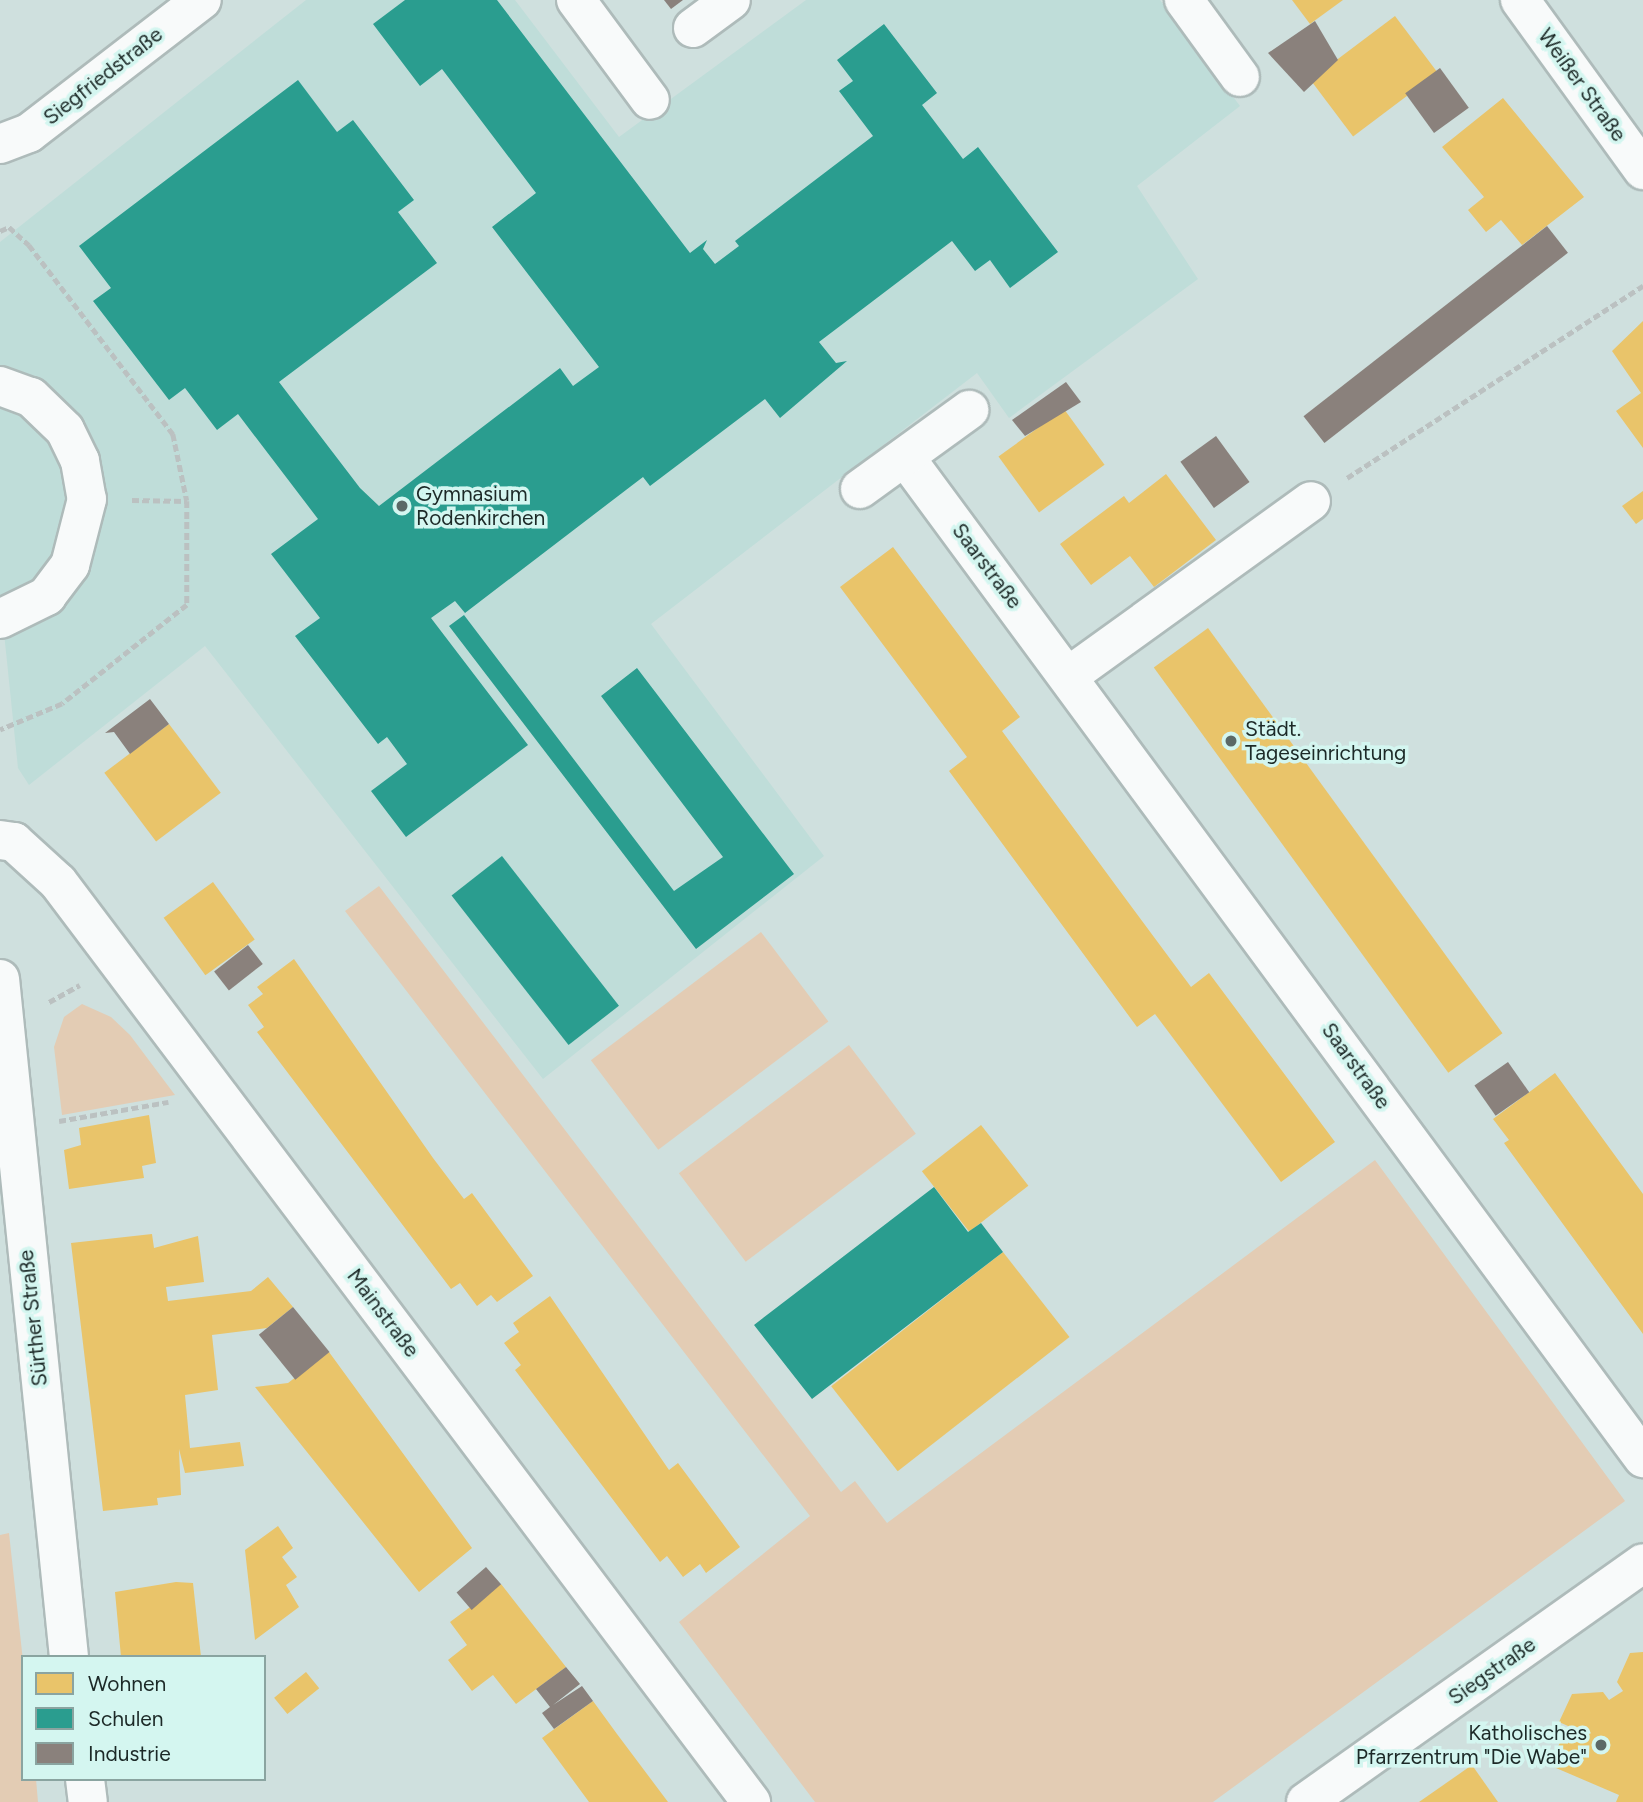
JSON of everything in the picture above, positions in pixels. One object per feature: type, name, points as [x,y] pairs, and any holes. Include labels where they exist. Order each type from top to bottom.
[{"type":"street","name":"Siegfriedstraße","points":[[0,144],[29,133],[202,0]]},
{"type":"street","points":[[576,0],[650,100]]},
{"type":"street","points":[[693,28],[731,0]]},
{"type":"street","points":[[1184,0],[1240,77]]},
{"type":"street","name":"Weißer Straße","points":[[1520,0],[1643,170]]},
{"type":"street","points":[[0,386],[31,397],[65,430],[80,461],[87,499],[70,565],[47,596],[0,619]]},
{"type":"street","points":[[860,489],[969,410]]},
{"type":"street","name":"Saarstraße","points":[[905,457],[1070,675],[1643,1458]]},
{"type":"street","points":[[1070,675],[1311,501]]},
{"type":"street","name":"Mainstraße","points":[[0,840],[14,842],[58,882],[751,1802]]},
{"type":"street","name":"Sürther Straße","points":[[0,979],[69,1655]]},
{"type":"street","name":"Siegstraße","points":[[1306,1802],[1643,1563]]},
{"type":"street","points":[[85,1781],[88,1802]]},
{"type":"path","points":[[1311,501],[1643,286]]},
{"type":"path","points":[[87,499],[187,501]]},
{"type":"path","points":[[7,1051],[62,990],[88,985],[145,998]]},
{"type":"path","points":[[15,1129],[217,1093]]},
{"type":"shaded area","name":"Gymnasium Rodenkirchen","points":[[306,0],[515,0],[619,137],[806,0],[1160,0],[1240,106],[1137,186],[1198,279],[1009,418],[977,373],[651,624],[824,856],[543,1079],[205,646],[29,785],[18,768],[0,594],[0,242]]},
{"type":"shaded area","points":[[379,886],[841,1492],[855,1481],[887,1523],[1375,1160],[1625,1501],[1213,1802],[815,1802],[679,1622],[810,1516],[345,911]]},
{"type":"shaded area","points":[[761,932],[828,1021],[658,1150],[591,1060]]},
{"type":"shaded area","points":[[82,1004],[111,1017],[130,1035],[175,1095],[62,1115],[54,1047],[64,1017]]},
{"type":"shaded area","points":[[849,1045],[916,1134],[746,1262],[679,1173]]},
{"type":"shaded area","points":[[9,1533],[22,1655],[21,1781],[36,1781],[38,1802],[0,1802],[0,1535]]},
{"type":"building: Wohnen","points":[[1292,0],[1343,0],[1310,24]]},
{"type":"building: Wohnen","points":[[1395,16],[1438,73],[1353,136],[1310,80]]},
{"type":"building: Wohnen","points":[[1503,98],[1584,197],[1522,245],[1501,220],[1486,232],[1468,210],[1484,197],[1442,147]]},
{"type":"building: Wohnen","points":[[1643,321],[1643,448],[1616,411],[1641,393],[1612,351]]},
{"type":"building: Wohnen","points":[[1064,409],[1105,465],[1039,512],[998,457]]},
{"type":"building: Wohnen","points":[[1166,474],[1216,540],[1154,587],[1130,556],[1091,585],[1060,544],[1124,496],[1129,503]]},
{"type":"building: Wohnen","points":[[1643,491],[1643,519],[1636,524],[1622,506]]},
{"type":"building: Wohnen","points":[[893,547],[1020,717],[1002,731],[1191,987],[1209,973],[1335,1142],[1281,1182],[1155,1014],[1137,1027],[949,771],[967,757],[840,587]]},
{"type":"building: Wohnen","points":[[1208,628],[1502,1033],[1448,1073],[1154,667]]},
{"type":"building: Wohnen","points":[[169,724],[221,793],[156,841],[104,773]]},
{"type":"building: Wohnen","points":[[213,882],[255,939],[205,975],[164,918]]},
{"type":"building: Wohnen","points":[[294,959],[433,1158],[464,1199],[472,1193],[533,1276],[497,1302],[491,1295],[477,1306],[460,1283],[451,1289],[257,1032],[264,1027],[248,1005],[263,994],[257,987]]},
{"type":"building: Wohnen","points":[[1555,1073],[1643,1194],[1643,1334],[1504,1143],[1509,1140],[1493,1119]]},
{"type":"building: Wohnen","points":[[149,1115],[156,1163],[142,1166],[144,1178],[69,1189],[64,1150],[81,1145],[79,1128]]},
{"type":"building: Wohnen","points":[[981,1125],[1028,1186],[969,1232],[922,1171]]},
{"type":"building: Wohnen","points":[[152,1234],[154,1248],[198,1236],[204,1282],[166,1287],[168,1301],[251,1291],[268,1277],[293,1307],[267,1328],[212,1335],[218,1390],[185,1395],[190,1448],[240,1442],[244,1466],[185,1473],[179,1449],[181,1495],[157,1498],[158,1505],[103,1511],[71,1243]]},
{"type":"building: Wohnen","points":[[1003,1252],[1069,1337],[898,1471],[831,1386]]},
{"type":"building: Wohnen","points":[[550,1296],[669,1470],[678,1463],[740,1547],[706,1573],[700,1564],[683,1577],[667,1556],[660,1562],[515,1370],[521,1365],[504,1343],[519,1332],[513,1323]]},
{"type":"building: Wohnen","points":[[329,1352],[472,1548],[419,1592],[255,1387],[288,1383]]},
{"type":"building: Wohnen","points":[[278,1526],[293,1548],[282,1557],[297,1577],[286,1585],[299,1607],[255,1640],[245,1550]]},
{"type":"building: Wohnen","points":[[176,1582],[193,1583],[201,1655],[121,1655],[115,1592]]},
{"type":"building: Wohnen","points":[[501,1584],[566,1667],[516,1704],[493,1675],[472,1691],[448,1660],[467,1645],[450,1622]]},
{"type":"building: Wohnen","name":"Katholisches Pfarrzentrum \"Die Wabe\"","points":[[1643,1652],[1643,1802],[1616,1802],[1619,1795],[1549,1765],[1568,1726],[1559,1722],[1572,1694],[1603,1692],[1609,1700],[1623,1691],[1617,1682],[1630,1653]]},
{"type":"building: Wohnen","points":[[306,1672],[319,1688],[287,1714],[274,1698]]},
{"type":"building: Wohnen","points":[[593,1701],[668,1802],[589,1802],[542,1738]]},
{"type":"building: Wohnen","points":[[1472,1765],[1498,1802],[1419,1802]]},
{"type":"building: Schulen","points":[[405,0],[497,0],[690,253],[707,240],[703,249],[715,264],[739,246],[735,241],[873,136],[839,91],[853,81],[837,60],[884,24],[937,93],[922,105],[963,159],[978,147],[1058,252],[1010,288],[990,260],[975,271],[952,241],[819,342],[836,363],[847,361],[780,418],[765,399],[650,486],[643,477],[465,613],[455,601],[431,618],[528,745],[406,837],[371,791],[407,764],[387,737],[378,744],[295,636],[320,618],[271,554],[318,519],[238,414],[217,430],[185,388],[169,400],[93,301],[111,288],[79,246],[298,80],[337,132],[353,120],[414,200],[398,212],[437,263],[279,382],[360,488],[379,506],[560,368],[573,386],[599,367],[492,227],[536,193],[442,69],[420,86],[373,24]]},
{"type":"building: Schulen","points":[[464,615],[674,891],[723,857],[601,696],[637,668],[794,874],[696,949],[449,626]]},
{"type":"building: Schulen","points":[[502,856],[619,1006],[569,1045],[452,895]]},
{"type":"building: Schulen","points":[[934,1187],[968,1232],[981,1223],[1003,1252],[812,1399],[754,1325]]},
{"type":"building: Industrie","points":[[664,0],[683,0],[671,9]]},
{"type":"building: Industrie","points":[[1315,21],[1338,60],[1304,92],[1268,53]]},
{"type":"building: Industrie","points":[[1440,68],[1469,108],[1434,133],[1405,93]]},
{"type":"building: Industrie","points":[[1547,226],[1568,253],[1324,443],[1304,416]]},
{"type":"building: Industrie","points":[[1066,382],[1081,402],[1025,436],[1012,420]]},
{"type":"building: Industrie","points":[[1216,436],[1250,482],[1214,508],[1180,462]]},
{"type":"building: Industrie","points":[[150,699],[169,724],[130,754],[114,732],[105,733]]},
{"type":"building: Industrie","points":[[248,945],[263,964],[229,990],[214,971]]},
{"type":"building: Industrie","points":[[1508,1062],[1529,1092],[1496,1116],[1474,1086]]},
{"type":"building: Industrie","points":[[293,1307],[330,1352],[295,1380],[259,1335]]},
{"type":"building: Industrie","points":[[486,1567],[501,1584],[472,1610],[457,1593]]},
{"type":"building: Industrie","points":[[566,1667],[580,1684],[553,1705],[582,1686],[593,1701],[554,1729],[542,1713],[550,1707],[536,1689]]},
{"type":"place","name":"Gymnasium Rodenkirchen","points":[[402,506]]},
{"type":"place","name":"Städt. Tageseinrichtung","points":[[1231,741]]},
{"type":"place","name":"Katholisches Pfarrzentrum \"Die Wabe\"","points":[[1601,1745]]}]
